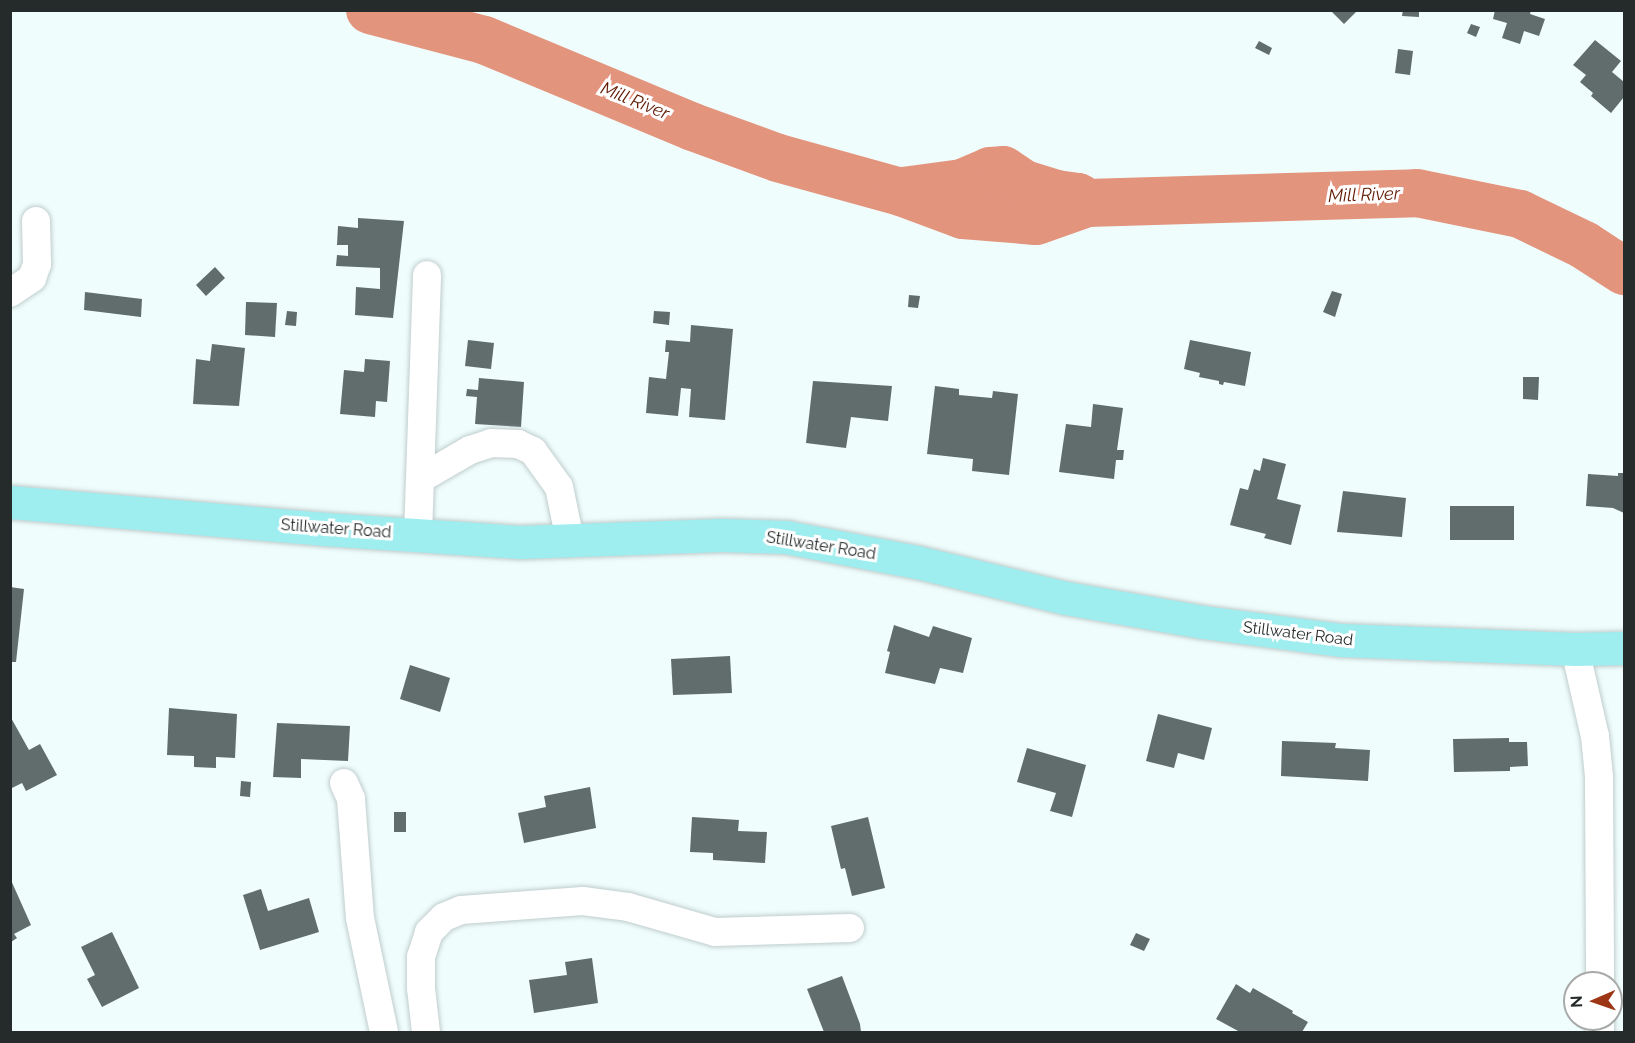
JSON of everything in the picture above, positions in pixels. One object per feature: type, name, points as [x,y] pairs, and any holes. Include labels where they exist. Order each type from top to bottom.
[{"type":"main road","name":"Stillwater Road","points":[[10,502],[520,542],[722,535],[786,537],[917,562],[1066,598],[1203,622],[1342,640],[1575,649],[1624,648]]},
{"type":"lane","points":[[10,293],[32,278],[36,264],[36,221]]},
{"type":"lane","points":[[418,535],[427,275]]},
{"type":"lane","points":[[420,479],[470,450],[491,443],[518,444],[533,451],[559,487],[570,540]]},
{"type":"lane","points":[[1575,649],[1595,736],[1599,777],[1600,971]]},
{"type":"lane","points":[[344,783],[351,799],[360,918],[384,1032]]},
{"type":"lane","points":[[426,1032],[421,987],[421,957],[429,932],[444,918],[462,910],[583,901],[628,907],[715,932],[850,928]]},
{"type":"building","points":[[1330,10],[1358,10],[1344,24]]},
{"type":"building","points":[[1403,10],[1419,10],[1419,17],[1402,16]]},
{"type":"building","points":[[1495,10],[1531,10],[1530,14],[1545,19],[1539,36],[1524,31],[1520,44],[1502,38],[1507,23],[1493,19]]},
{"type":"building","points":[[1471,24],[1480,27],[1476,37],[1467,33]]},
{"type":"building","points":[[1595,40],[1621,61],[1612,72],[1624,82],[1624,97],[1611,113],[1591,96],[1593,93],[1580,82],[1586,75],[1573,65]]},
{"type":"building","points":[[1259,41],[1272,48],[1269,55],[1255,48]]},
{"type":"building","points":[[1398,49],[1413,51],[1410,75],[1395,73]]},
{"type":"building","points":[[358,218],[404,221],[393,318],[355,315],[356,287],[380,289],[380,268],[336,266],[337,255],[348,256],[348,245],[337,245],[338,226],[358,228]]},
{"type":"building","points":[[215,267],[225,278],[206,296],[196,285]]},
{"type":"building","points":[[1332,291],[1342,294],[1335,317],[1323,312]]},
{"type":"building","points":[[85,292],[142,299],[141,317],[84,310]]},
{"type":"building","points":[[909,295],[920,296],[918,308],[908,307]]},
{"type":"building","points":[[246,302],[277,303],[275,337],[245,335]]},
{"type":"building","points":[[287,311],[297,312],[296,326],[285,325]]},
{"type":"building","points":[[654,311],[670,312],[669,325],[653,323]]},
{"type":"building","points":[[691,325],[733,329],[725,420],[689,417],[691,389],[681,388],[678,416],[646,413],[649,377],[666,379],[669,352],[665,352],[666,340],[690,342]]},
{"type":"building","points":[[468,340],[494,343],[491,369],[465,366]]},
{"type":"building","points":[[1190,340],[1251,352],[1245,386],[1224,382],[1223,385],[1219,384],[1219,381],[1199,377],[1200,373],[1184,369]]},
{"type":"building","points":[[212,344],[245,348],[239,406],[193,404],[196,359],[210,361]]},
{"type":"building","points":[[365,359],[390,361],[387,402],[376,401],[375,417],[340,414],[344,370],[364,372]]},
{"type":"building","points":[[1523,377],[1539,377],[1538,400],[1523,399]]},
{"type":"building","points":[[479,378],[524,382],[521,427],[475,424],[477,397],[466,396],[467,389],[478,390]]},
{"type":"building","points":[[813,381],[892,386],[888,421],[851,417],[846,448],[806,443]]},
{"type":"building","points":[[935,386],[959,389],[959,395],[992,398],[993,391],[1018,394],[1009,475],[972,471],[973,459],[927,454]]},
{"type":"building","points":[[1093,404],[1123,408],[1117,450],[1124,450],[1123,460],[1116,460],[1114,479],[1059,472],[1066,424],[1091,427]]},
{"type":"building","points":[[1263,458],[1286,464],[1277,499],[1301,505],[1291,545],[1264,538],[1266,534],[1230,525],[1240,488],[1248,490],[1254,469],[1260,471]]},
{"type":"building","points":[[1618,473],[1624,473],[1624,513],[1613,508],[1586,506],[1588,474],[1618,476]]},
{"type":"building","points":[[1343,491],[1406,498],[1402,537],[1337,532]]},
{"type":"building","points":[[1450,506],[1514,506],[1514,540],[1450,540]]},
{"type":"building","points":[[10,587],[24,589],[16,662],[10,662]]},
{"type":"building","points":[[894,625],[929,637],[933,626],[972,638],[963,673],[940,668],[935,684],[885,673],[890,652],[887,651]]},
{"type":"building","points":[[730,656],[732,693],[673,695],[671,659]]},
{"type":"building","points":[[410,665],[450,678],[440,712],[400,699]]},
{"type":"building","points":[[169,708],[237,714],[235,758],[216,757],[216,768],[194,767],[194,756],[167,755]]},
{"type":"building","points":[[1158,714],[1212,728],[1204,760],[1178,753],[1174,768],[1146,761]]},
{"type":"building","points":[[10,716],[29,750],[40,744],[57,775],[26,791],[22,783],[10,789]]},
{"type":"building","points":[[277,723],[350,726],[348,761],[301,759],[301,778],[273,777]]},
{"type":"building","points":[[1509,738],[1509,742],[1527,742],[1528,766],[1510,767],[1510,771],[1454,772],[1453,739]]},
{"type":"building","points":[[1282,741],[1336,743],[1335,748],[1370,750],[1368,781],[1281,776]]},
{"type":"building","points":[[1027,748],[1086,765],[1072,817],[1050,811],[1056,793],[1017,782]]},
{"type":"building","points":[[241,781],[251,782],[250,797],[240,796]]},
{"type":"building","points":[[590,787],[596,828],[524,843],[518,813],[546,807],[544,796]]},
{"type":"building","points":[[394,812],[406,812],[406,832],[394,832]]},
{"type":"building","points":[[692,817],[739,820],[738,831],[767,832],[765,863],[713,860],[713,853],[690,852]]},
{"type":"building","points":[[868,817],[885,888],[852,896],[845,868],[841,869],[831,826]]},
{"type":"building","points":[[10,878],[31,925],[14,934],[17,938],[11,942]]},
{"type":"building","points":[[261,889],[268,911],[309,898],[319,932],[260,950],[243,895]]},
{"type":"building","points":[[112,932],[139,988],[102,1007],[87,979],[95,975],[81,947]]},
{"type":"building","points":[[1136,933],[1150,939],[1144,951],[1130,945]]},
{"type":"building","points":[[592,958],[598,1003],[534,1013],[529,980],[567,975],[565,962]]},
{"type":"building","points":[[842,976],[861,1032],[824,1032],[807,989]]},
{"type":"building","points":[[1236,984],[1250,993],[1253,988],[1293,1011],[1292,1013],[1308,1022],[1302,1032],[1240,1032],[1216,1019]]},
{"type":"waterway","name":"Mill River","points":[[370,10],[484,40],[693,127],[778,158],[901,192],[963,215],[1036,221],[1087,203],[1417,193],[1520,214],[1584,245],[1624,271]]},
{"type":"waterway","name":"Mill River","points":[[903,191],[962,183],[990,171],[1003,170],[1024,184],[1056,194],[1078,197],[1087,203]]}]
